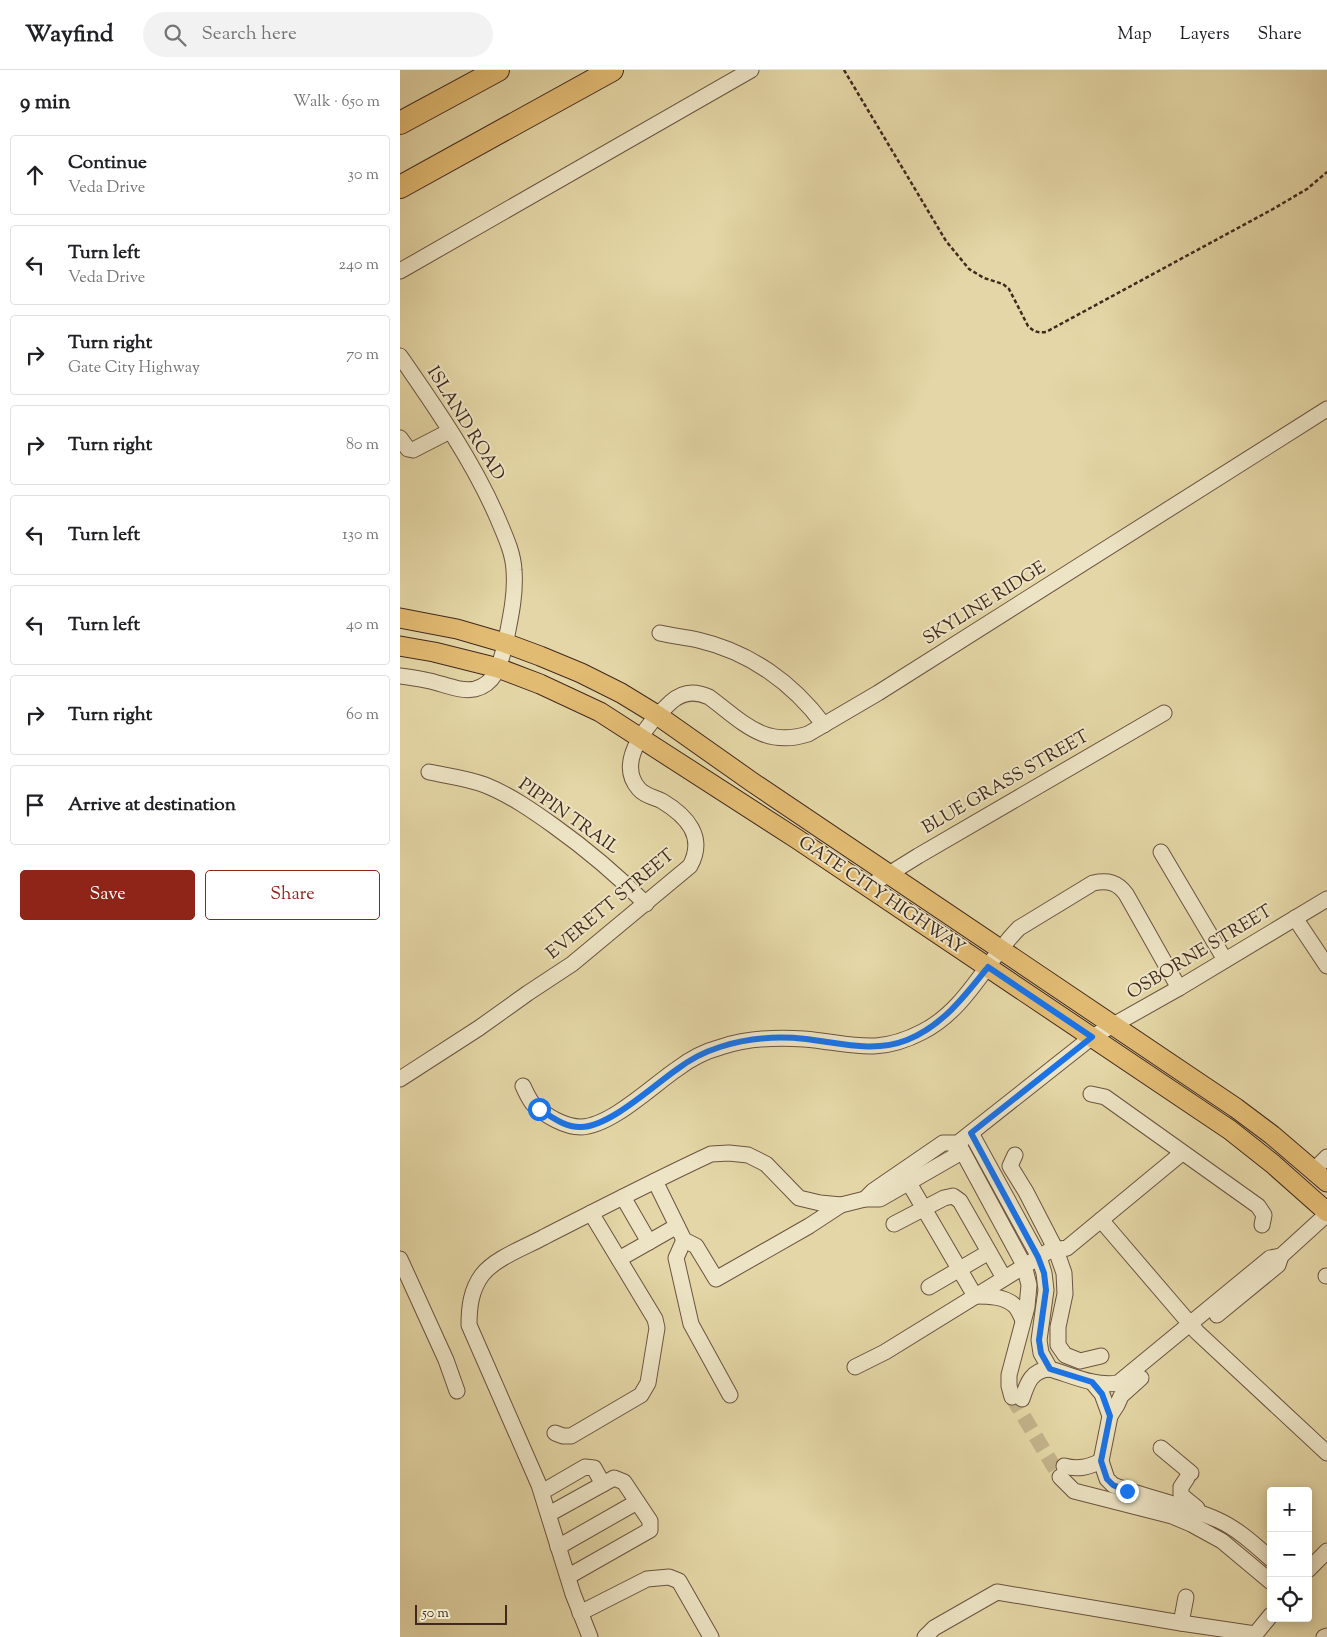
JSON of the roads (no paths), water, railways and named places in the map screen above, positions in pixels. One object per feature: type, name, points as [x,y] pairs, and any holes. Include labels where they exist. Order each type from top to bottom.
[{"type":"highway","points":[[400,123],[498,70]]},
{"type":"highway","points":[[400,187],[612,70]]},
{"type":"main road","name":"GATE CITY HIGHWAY","points":[[400,618],[457,629],[505,643],[540,656],[581,673],[657,715],[752,782],[1236,1108],[1323,1170]]},
{"type":"main road","name":"GATE CITY HIGHWAY","points":[[400,646],[434,652],[498,668],[578,700],[600,712],[868,887],[1230,1130],[1273,1164],[1327,1213]]},
{"type":"street","points":[[400,271],[751,70]]},
{"type":"street","name":"ISLAND ROAD","points":[[400,676],[430,681],[463,690],[475,689],[487,684],[492,680],[498,668],[515,591],[514,568],[510,550],[492,506],[470,463],[401,358]]},
{"type":"street","name":"SKYLINE RIDGE","points":[[657,715],[676,697],[684,693],[694,692],[709,697],[760,734],[782,739],[808,734],[903,677],[1327,409]]},
{"type":"street","points":[[400,438],[408,449],[413,450],[450,431]]},
{"type":"street","points":[[660,634],[712,644],[732,651],[756,663],[795,690],[811,706],[824,725]]},
{"type":"street","name":"BLUE GRASS STREET","points":[[868,887],[1164,713]]},
{"type":"street","name":"EVERETT STREET","points":[[400,1079],[479,1028],[572,964],[687,870],[694,859],[696,850],[693,830],[672,808],[640,790],[630,773],[632,754],[657,715]]},
{"type":"street","name":"PIPPIN TRAIL","points":[[429,772],[459,777],[484,785],[531,809],[592,854],[617,875],[646,904]]},
{"type":"street","points":[[1161,852],[1225,960]]},
{"type":"street","points":[[523,1086],[533,1104],[557,1121],[579,1127],[591,1126],[602,1122],[625,1108],[678,1068],[698,1056],[736,1042],[778,1038],[805,1039],[864,1046],[889,1045],[907,1040],[941,1020],[964,997],[1010,937],[1026,923],[1093,883],[1102,881],[1113,882],[1121,887],[1179,988]]},
{"type":"street","name":"OSBORNE STREET","points":[[958,1143],[1092,1037],[1179,988],[1327,899]]},
{"type":"street","points":[[1295,918],[1327,966]]},
{"type":"street","points":[[1091,1094],[1105,1097],[1258,1206],[1264,1215],[1262,1225]]},
{"type":"street","points":[[971,1133],[1038,1257],[1044,1273],[1046,1290],[1039,1340],[1041,1353],[1050,1369]]},
{"type":"street","points":[[864,1199],[944,1143],[958,1143]]},
{"type":"street","points":[[958,1143],[1024,1265],[1029,1285],[1027,1307],[1009,1375],[1009,1386],[1017,1398],[1029,1379],[1042,1369],[1050,1369],[1107,1385],[1118,1383],[1194,1328]]},
{"type":"street","points":[[655,1181],[684,1240],[696,1246],[716,1279],[810,1226],[841,1205],[864,1199],[880,1199],[909,1183],[955,1156],[958,1143]]},
{"type":"street","points":[[590,1637],[558,1547],[542,1492],[469,1325],[469,1307],[474,1290],[483,1274],[498,1261],[711,1154],[729,1153],[748,1156],[766,1164],[799,1198],[841,1205]]},
{"type":"street","points":[[855,1367],[892,1347],[1048,1251],[1067,1248],[1182,1153]]},
{"type":"street","points":[[1015,1155],[1010,1166],[1026,1192],[1056,1250],[1064,1273],[1065,1294],[1058,1327],[1058,1345],[1065,1356],[1080,1361],[1101,1356]]},
{"type":"street","points":[[909,1183],[975,1296]]},
{"type":"street","points":[[996,1213],[1010,1206],[1026,1192]]},
{"type":"street","points":[[894,1224],[944,1198],[953,1196],[960,1201],[1004,1278]]},
{"type":"street","points":[[623,1197],[649,1242]]},
{"type":"street","points":[[555,1433],[571,1436],[641,1395],[648,1383],[657,1328],[655,1319],[591,1213]]},
{"type":"street","points":[[1197,1517],[1113,1485],[1107,1479],[1101,1461],[1110,1416],[1127,1389],[1270,1258],[1281,1256],[1327,1213]]},
{"type":"street","points":[[1101,1220],[1194,1328],[1327,1453]]},
{"type":"street","points":[[619,1259],[677,1226]]},
{"type":"street","points":[[684,1240],[676,1258],[692,1324],[730,1395]]},
{"type":"street","points":[[929,1287],[989,1252]]},
{"type":"street","points":[[400,1259],[446,1360],[457,1391]]},
{"type":"street","points":[[975,1296],[991,1296],[1004,1300],[1015,1306],[1023,1320]]},
{"type":"street","points":[[1092,1382],[1102,1394],[1110,1416]]},
{"type":"street","points":[[1161,1448],[1189,1475],[1181,1487],[1181,1495],[1197,1517],[1267,1579]]},
{"type":"street","points":[[1101,1461],[1088,1468],[1072,1468],[1062,1471],[1074,1490],[1172,1516],[1197,1517],[1220,1521],[1240,1533],[1267,1556]]},
{"type":"street","points":[[542,1492],[585,1467],[594,1468],[603,1484]]},
{"type":"street","points":[[548,1514],[614,1478],[624,1482],[650,1521],[650,1530],[569,1576]]},
{"type":"street","points":[[558,1547],[638,1502]]},
{"type":"street","points":[[1222,1541],[1232,1528]]},
{"type":"street","points":[[1312,1566],[1327,1551]]},
{"type":"street","points":[[580,1613],[647,1579],[669,1577],[679,1581],[711,1637]]},
{"type":"street","points":[[925,1637],[934,1628],[997,1592],[1254,1636],[1267,1620]]},
{"type":"street","points":[[1181,1624],[1186,1597]]},
{"type":"tunnel","points":[[1012,1397],[1060,1477]]}]
